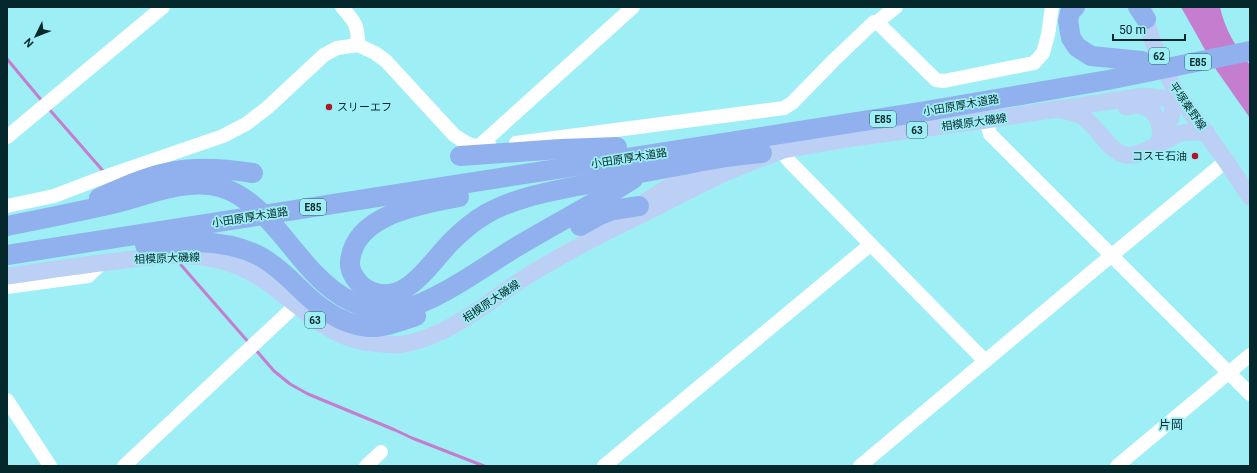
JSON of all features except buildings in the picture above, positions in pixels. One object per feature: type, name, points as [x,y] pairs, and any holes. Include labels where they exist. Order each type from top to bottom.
[{"type":"highway","points":[[1075,7],[1070,12],[1068,20],[1071,38],[1077,47],[1091,56],[1144,67]]},
{"type":"highway","name":"小田原厚木道路","points":[[1144,67],[1250,39]]},
{"type":"highway","name":"小田原厚木道路","points":[[7,241],[420,178],[914,114],[1144,67],[1250,51]]},
{"type":"highway","points":[[460,156],[561,148],[618,153]]},
{"type":"highway","points":[[618,153],[569,174],[453,198],[394,213],[374,223],[355,243],[351,252],[350,265],[354,277],[363,287],[374,293],[385,295],[398,292],[410,286],[419,278],[452,240],[470,224],[503,206],[524,198],[718,157],[771,152]]},
{"type":"highway","name":"小田原厚木道路","points":[[7,255],[618,153]]},
{"type":"highway","points":[[63,214],[134,182],[161,174],[192,169],[223,169],[253,173]]},
{"type":"highway","points":[[7,226],[117,203],[181,186],[204,185],[221,188],[236,194],[249,202],[262,214],[315,274],[338,294],[360,306],[381,310],[398,310],[436,296],[634,178],[656,169]]},
{"type":"highway","points":[[7,259],[177,242],[203,242],[226,245],[254,253],[266,260],[284,273],[309,298],[328,313],[348,322],[369,327],[387,325],[421,314],[600,215],[613,210],[638,206]]},
{"type":"main road","name":"平塚秦野線","points":[[1143,11],[1154,44],[1179,99],[1207,133],[1250,197]]},
{"type":"main road","name":"63","points":[[1144,96],[1158,88],[1166,72]]},
{"type":"main road","points":[[1144,96],[1179,99],[1171,118],[1157,142]]},
{"type":"main road","name":"相模原大磯線","points":[[608,231],[638,206],[670,186],[722,164],[771,152],[853,138],[1144,96]]},
{"type":"main road","points":[[1087,104],[1101,109],[1141,105],[1147,107],[1158,120],[1160,128],[1157,142]]},
{"type":"main road","name":"63","points":[[1054,109],[1074,113],[1085,119],[1110,147],[1126,155],[1140,154],[1157,142],[1183,133],[1207,133]]},
{"type":"main road","name":"相模原大磯線","points":[[7,276],[102,262],[160,256],[202,256],[241,266],[258,276],[296,304],[319,324],[336,334],[354,341],[372,344],[397,345],[435,335],[454,325],[532,273],[608,231],[771,152]]},
{"type":"main road","name":"63","points":[[638,206],[652,204],[699,181],[726,173]]},
{"type":"street","points":[[7,137],[163,7]]},
{"type":"street","points":[[342,7],[354,20],[358,32],[358,45]]},
{"type":"street","points":[[478,147],[633,7]]},
{"type":"street","points":[[7,206],[54,196],[101,178],[223,136],[246,124],[267,108],[324,55],[337,48],[358,45],[375,52],[386,60],[454,135],[467,144],[478,147],[575,136],[784,108],[792,103],[874,22],[877,22],[896,7]]},
{"type":"street","points":[[877,22],[936,80],[944,81],[1034,62],[1043,53],[1048,35],[1052,7]]},
{"type":"street","points":[[986,120],[990,134],[1250,394]]},
{"type":"street","points":[[771,152],[789,161],[985,361]]},
{"type":"street","points":[[860,466],[1226,161]]},
{"type":"street","points":[[7,216],[55,204],[101,178]]},
{"type":"street","points":[[604,466],[870,245]]},
{"type":"street","points":[[7,288],[88,276],[102,262]]},
{"type":"street","points":[[124,466],[296,304]]},
{"type":"street","points":[[1118,466],[1250,355]]},
{"type":"street","points":[[7,400],[50,466]]},
{"type":"street","points":[[366,466],[381,452]]},
{"type":"shaded area","points":[[1181,7],[1220,7],[1232,38],[1250,65],[1250,118],[1217,71]]},
{"type":"waterway","points":[[7,59],[42,101]]},
{"type":"waterway","points":[[49,109],[104,172]]},
{"type":"waterway","points":[[181,265],[250,344]]},
{"type":"waterway","points":[[255,349],[274,371],[290,384],[308,394],[412,438],[484,466]]},
{"type":"place","name":"スリーエフ","points":[[329,107]]},
{"type":"place","name":"コスモ石油","points":[[1195,156]]},
{"type":"district","name":"片岡","points":[[1171,425]]}]
